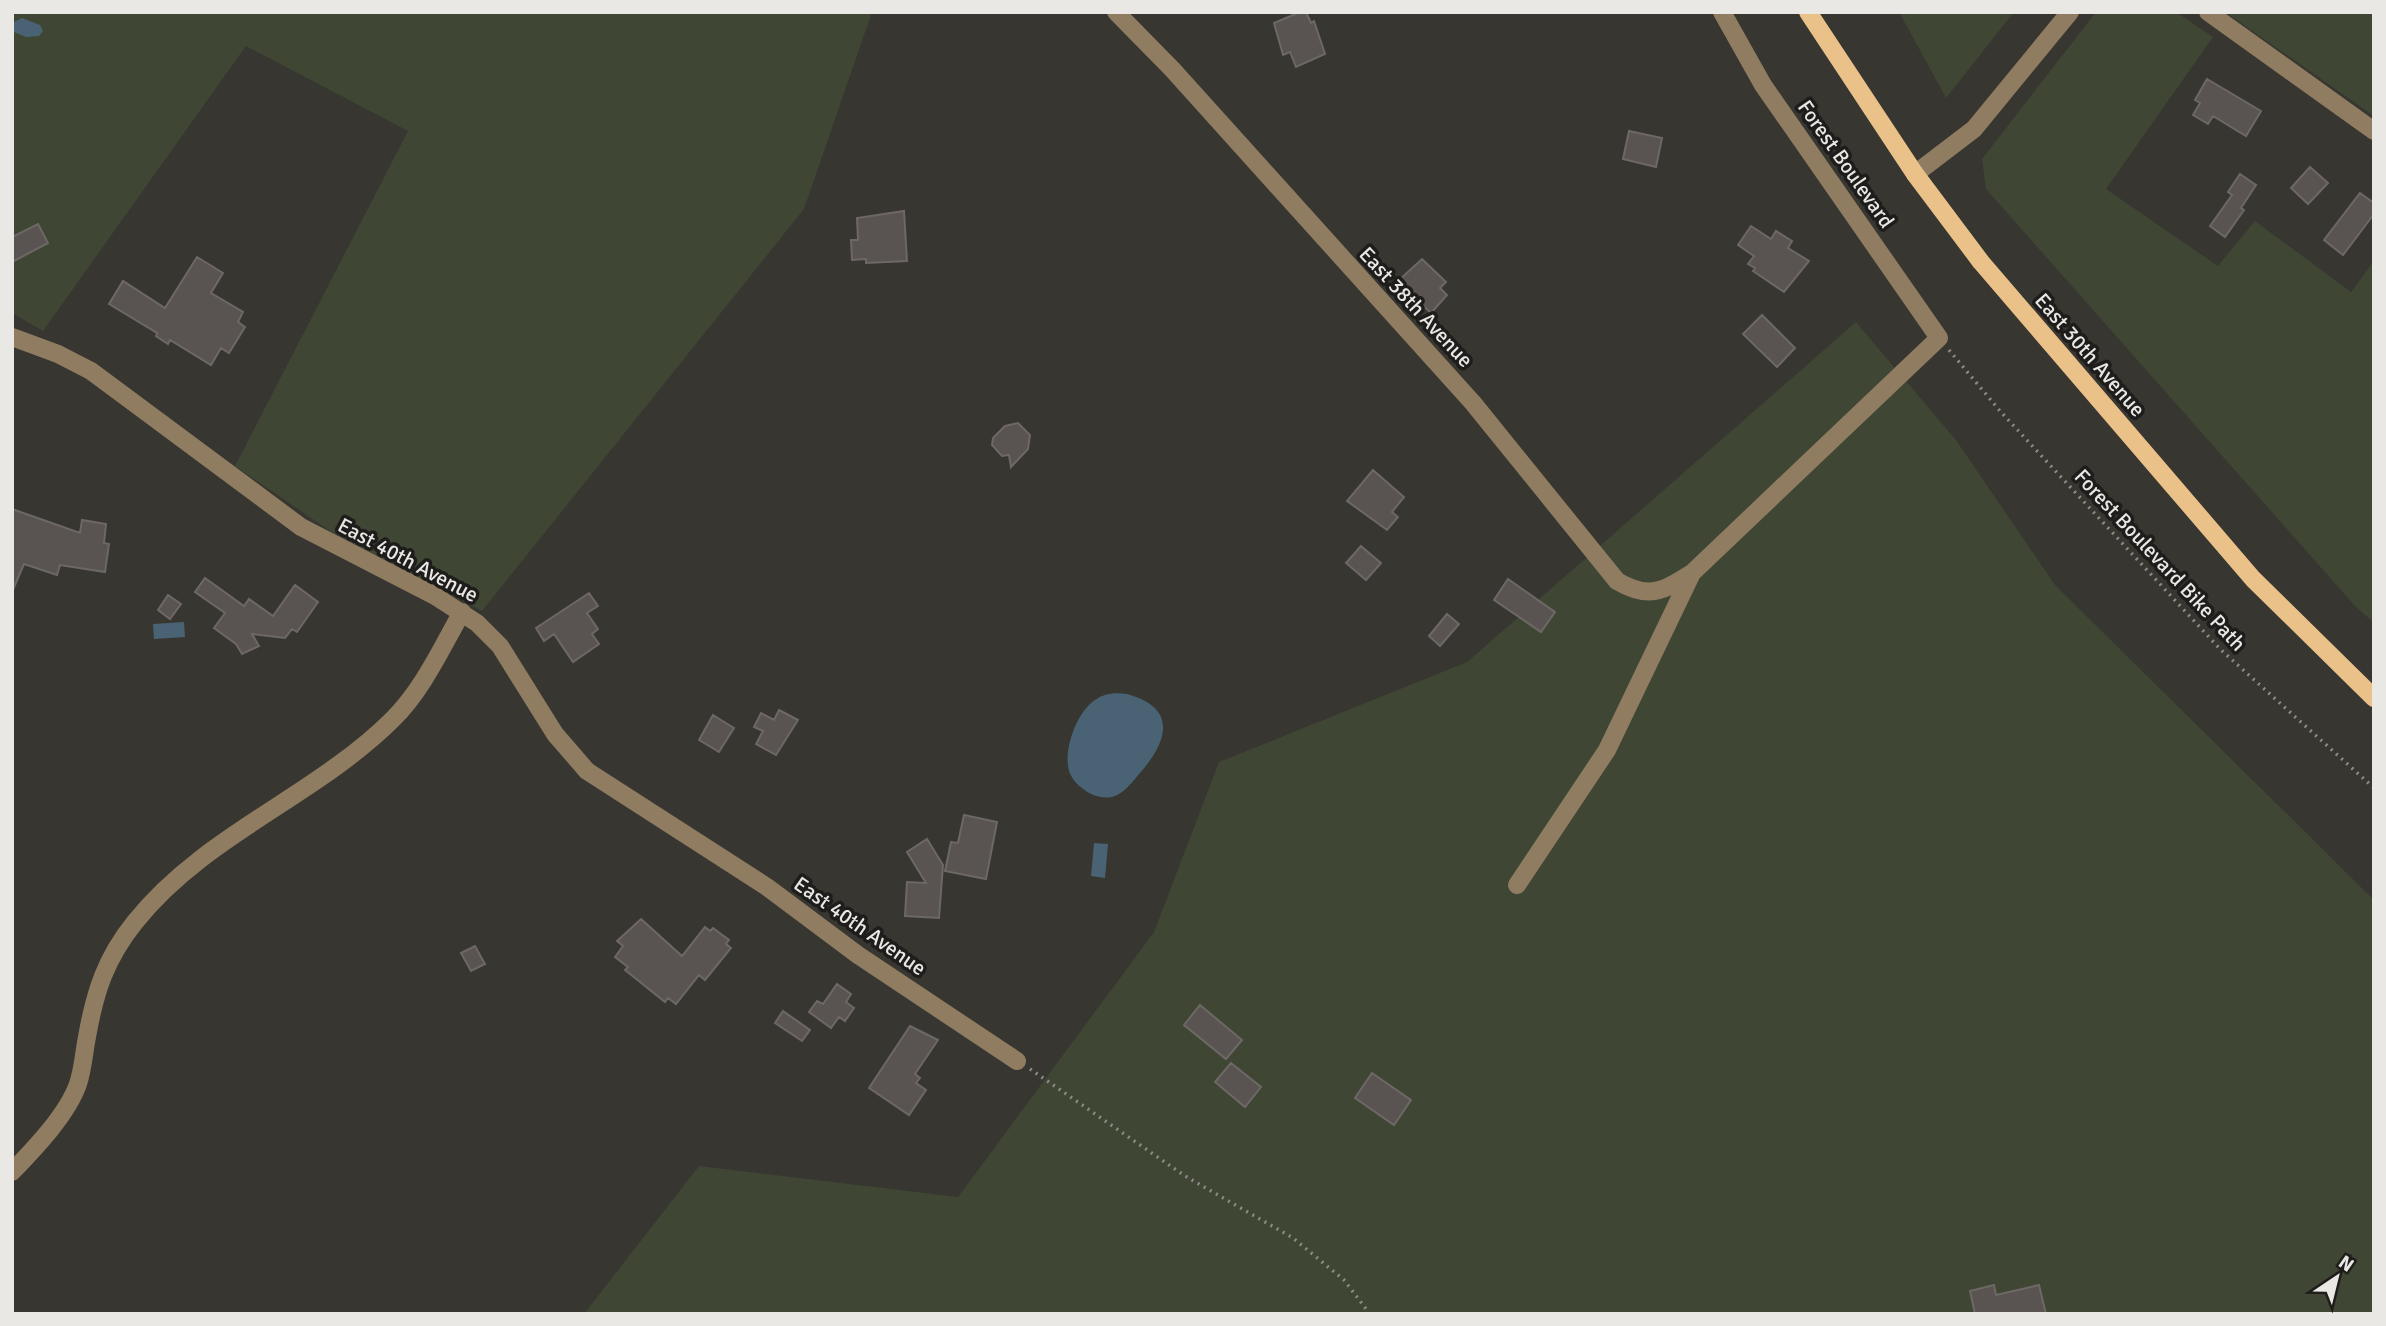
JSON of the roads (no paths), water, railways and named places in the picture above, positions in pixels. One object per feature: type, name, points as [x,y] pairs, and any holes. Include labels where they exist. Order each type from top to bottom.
[{"type":"main road","name":"East 30th Avenue","points":[[1808,12],[1915,174],[1981,262],[2253,579],[2374,698]]},
{"type":"street","name":"East 38th Avenue","points":[[1116,12],[1172,69],[1473,403],[1617,581],[1632,590],[1659,592],[1692,573],[1939,338]]},
{"type":"street","name":"Forest Boulevard","points":[[1722,12],[1763,85],[1939,338]]},
{"type":"street","points":[[1915,174],[1974,129],[2070,12]]},
{"type":"street","points":[[2208,12],[2374,131]]},
{"type":"street","name":"East 40th Avenue","points":[[12,337],[58,354],[91,372],[301,527],[462,612],[500,646],[555,734],[587,771],[766,887],[858,955],[1017,1060]]},
{"type":"street","name":"East 38th Avenue","points":[[1517,885],[1607,750],[1692,573]]},
{"type":"street","points":[[12,1172],[47,1135],[78,1084],[94,995],[102,971],[138,918],[190,868],[350,755],[393,719],[422,682],[462,612]]},
{"type":"water","points":[[22,18],[40,25],[43,31],[39,36],[26,37],[14,32],[14,22]]},
{"type":"water","points":[[184,622],[185,637],[154,639],[153,624]]},
{"type":"water","points":[[1110,694],[1127,694],[1154,708],[1161,717],[1162,738],[1150,761],[1131,784],[1112,797],[1096,796],[1079,786],[1070,773],[1068,757],[1072,735],[1082,714],[1096,699]]},
{"type":"water","points":[[1094,843],[1108,844],[1105,878],[1091,876]]}]
